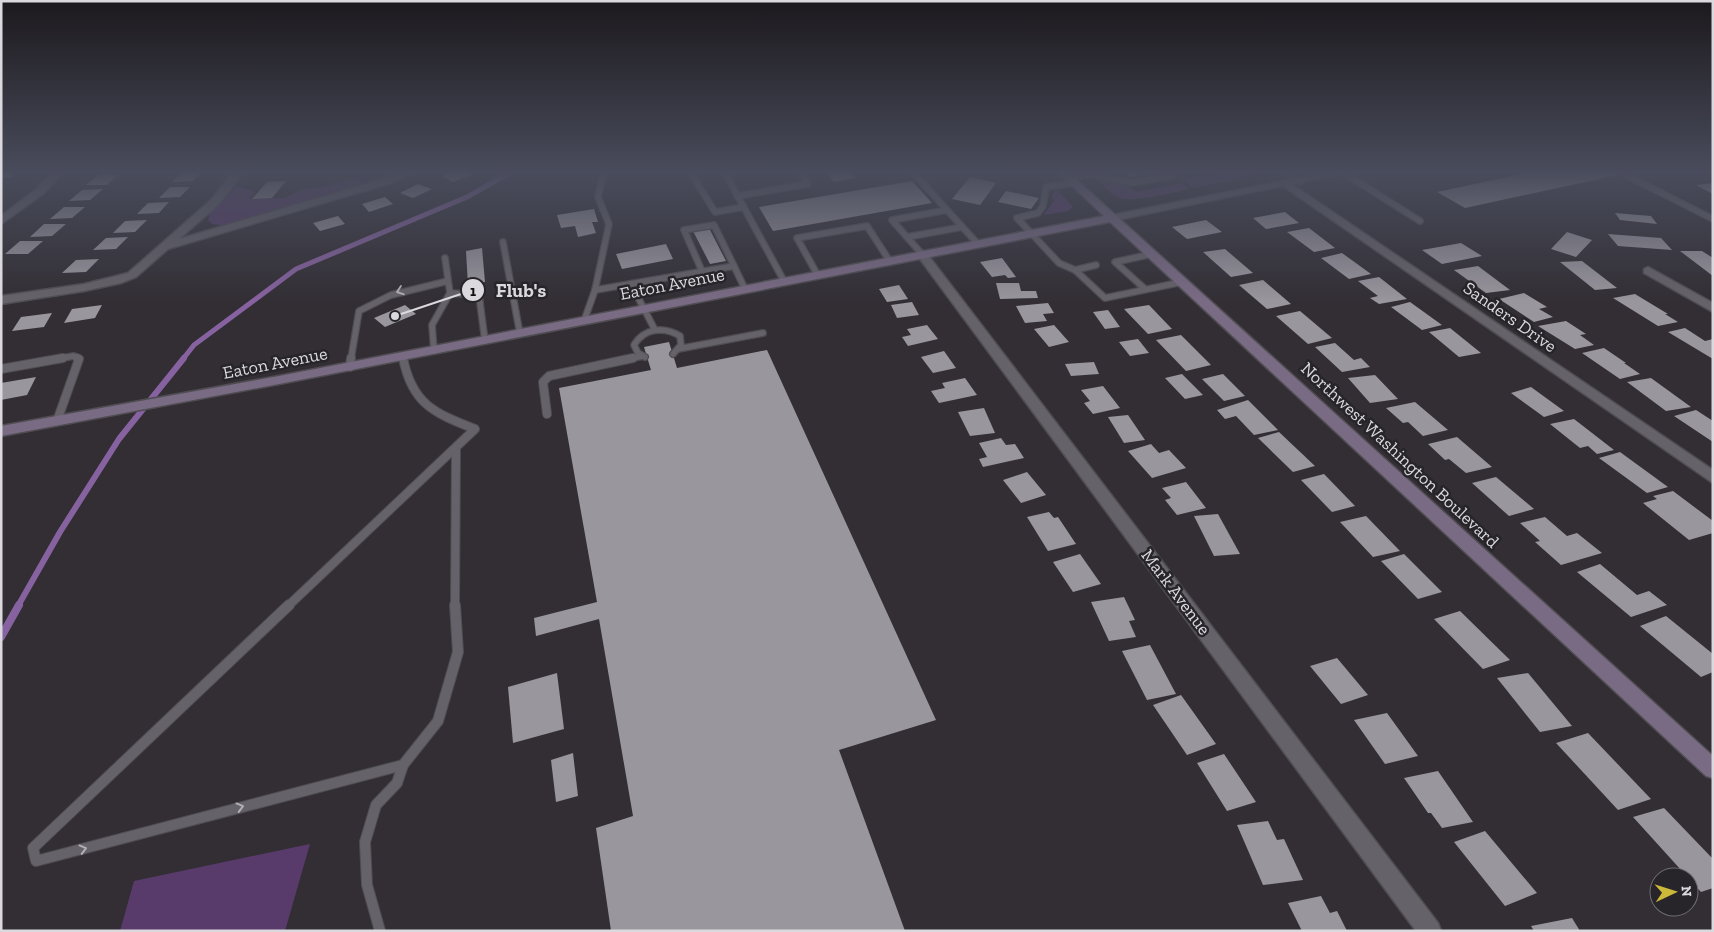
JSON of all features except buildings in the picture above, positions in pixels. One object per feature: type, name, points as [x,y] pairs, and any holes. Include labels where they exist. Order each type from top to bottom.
[{"type":"main road","name":"Northwest Washington Boulevard","points":[[1108,214],[1713,769]]},
{"type":"main road","name":"Eaton Avenue","points":[[1,431],[203,396],[817,274],[1112,218]]},
{"type":"street","points":[[1,300],[115,281],[132,274],[201,214]]},
{"type":"street","points":[[164,247],[274,214]]},
{"type":"street","name":"Eaton Avenue","points":[[1112,218],[1127,214]]},
{"type":"street","name":"Sanders Drive","points":[[1337,214],[1713,478]]},
{"type":"street","name":"Mark Avenue","points":[[921,254],[1430,931]]},
{"type":"street","points":[[1648,271],[1713,308]]},
{"type":"lane","points":[[584,321],[595,290],[609,224],[605,214]]},
{"type":"lane","points":[[748,214],[784,281]]},
{"type":"lane","points":[[921,254],[892,220],[922,214]]},
{"type":"lane","points":[[951,214],[977,243]]},
{"type":"lane","points":[[1032,214],[1017,218],[1060,263],[1075,270],[1105,298],[1182,282]]},
{"type":"lane","points":[[1410,214],[1420,221]]},
{"type":"lane","points":[[702,271],[684,230],[714,225],[716,236],[745,289]]},
{"type":"lane","points":[[817,274],[797,238],[866,226],[890,260]]},
{"type":"lane","points":[[907,237],[962,228]]},
{"type":"lane","points":[[688,241],[697,239]]},
{"type":"lane","points":[[503,242],[520,334]]},
{"type":"lane","points":[[692,249],[701,247]]},
{"type":"lane","points":[[1145,289],[1112,262],[1152,254]]},
{"type":"lane","points":[[696,259],[706,257]]},
{"type":"lane","points":[[434,351],[432,325],[450,293],[445,258]]},
{"type":"lane","points":[[595,290],[734,266]]},
{"type":"lane","points":[[1075,270],[1096,266]]},
{"type":"lane","points":[[350,367],[359,311],[369,304],[407,289],[448,281]]},
{"type":"lane","points":[[631,284],[655,330]]},
{"type":"lane","points":[[450,293],[479,295],[485,341]]},
{"type":"lane","points":[[547,414],[543,382],[549,376],[645,357],[634,349],[636,340],[655,330],[670,331],[680,336],[682,345],[676,352],[762,333]]},
{"type":"lane","points":[[1,369],[74,356],[80,359],[57,421]]},
{"type":"lane","points":[[403,357],[406,378],[422,402],[437,414],[474,430],[33,848],[36,861],[403,765]]},
{"type":"lane","points":[[380,931],[367,886],[365,842],[376,805],[397,783],[403,765],[438,722],[458,652],[454,584],[456,448]]},
{"type":"shaded area","points":[[210,214],[266,214],[229,226],[212,224],[208,220]]},
{"type":"shaded area","points":[[310,844],[285,931],[120,931],[134,881]]},
{"type":"waterway","points":[[183,359],[194,345],[296,269],[425,214]]},
{"type":"waterway","points":[[18,606],[60,532],[119,439],[184,358]]},
{"type":"waterway","points":[[1,637],[19,605]]},
{"type":"place","name":"Flub's","points":[[395,316]]}]
